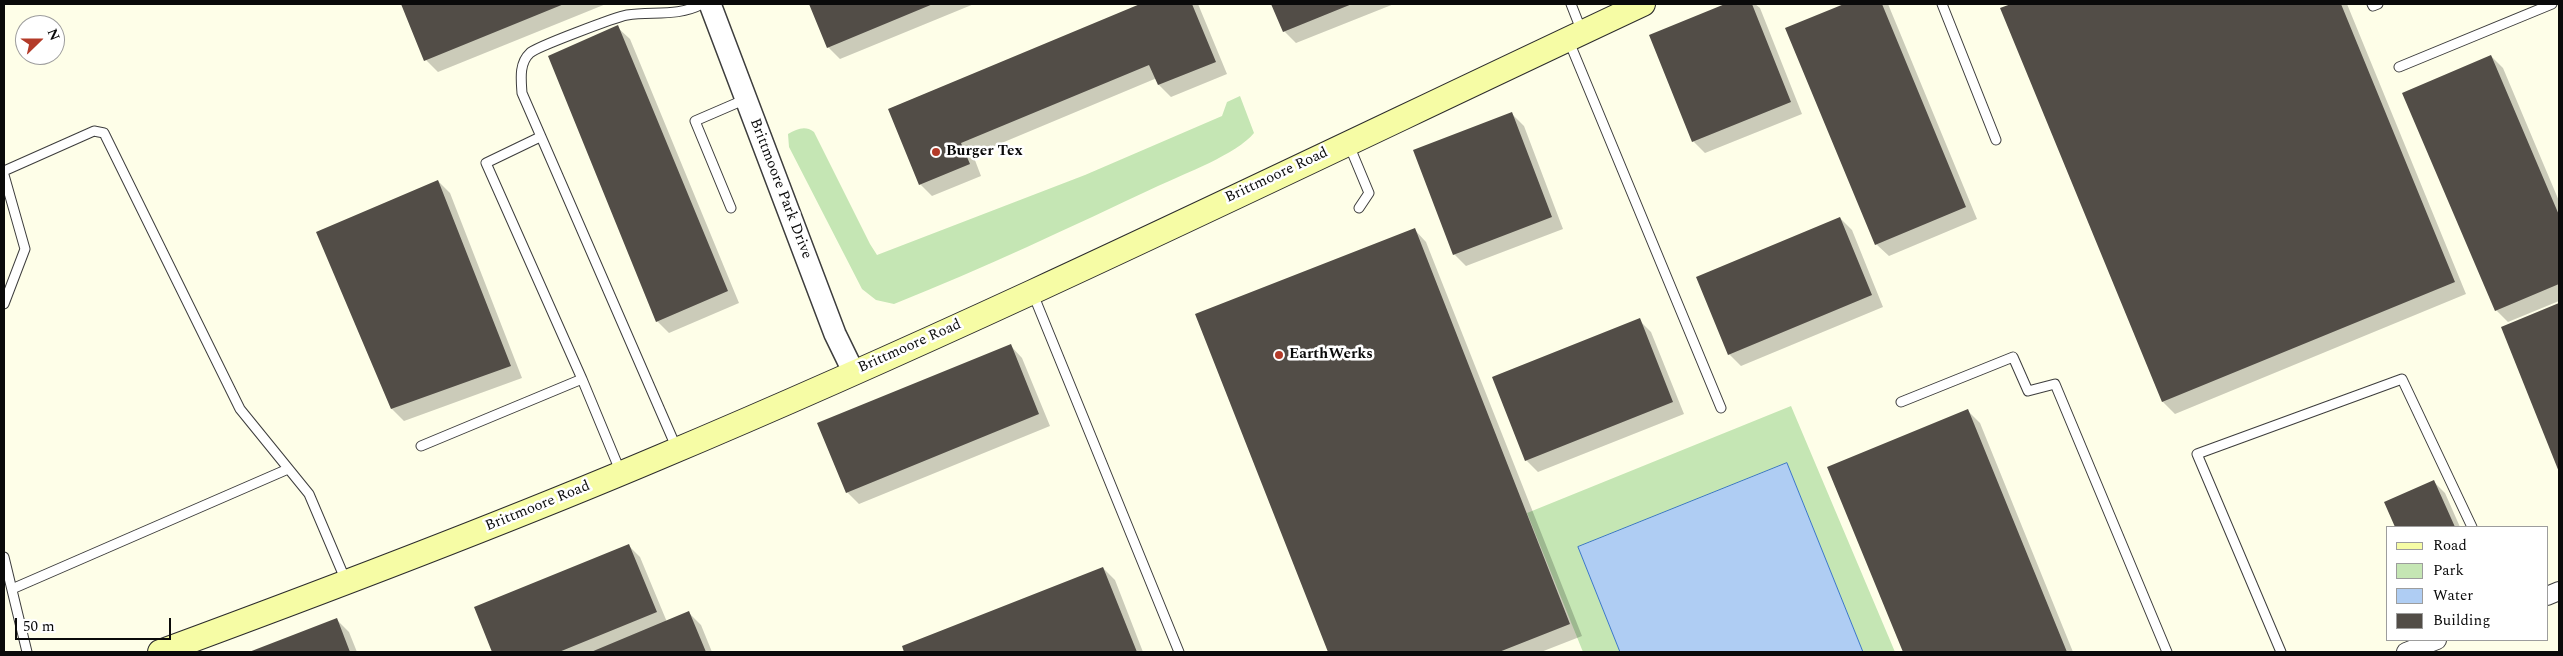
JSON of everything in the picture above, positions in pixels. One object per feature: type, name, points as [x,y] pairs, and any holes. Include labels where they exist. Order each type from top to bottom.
[{"type":"main road","name":"Brittmoore Road","points":[[160,652],[347,583],[678,450],[1032,291],[1643,4]]},
{"type":"street","name":"Brittmoore Park Drive","points":[[710,4],[835,334],[854,372]]},
{"type":"street","points":[[2413,651],[2435,641]]},
{"type":"lane","points":[[678,450],[540,136],[522,92],[521,68],[530,52],[626,15],[667,14],[693,9],[702,4]]},
{"type":"lane","points":[[1571,4],[1575,36],[1721,408]]},
{"type":"lane","points":[[1942,4],[1996,140]]},
{"type":"lane","points":[[2372,4],[2373,6],[2378,4]]},
{"type":"lane","points":[[2399,67],[2552,4]]},
{"type":"lane","points":[[730,208],[695,121],[746,99]]},
{"type":"lane","points":[[4,171],[94,132],[104,133],[240,409],[309,494],[347,583]]},
{"type":"lane","points":[[540,136],[486,163],[582,379],[621,473]]},
{"type":"lane","points":[[1348,142],[1369,193],[1359,208]]},
{"type":"lane","points":[[4,175],[25,249],[4,304]]},
{"type":"lane","points":[[1032,291],[1179,652]]},
{"type":"lane","points":[[1901,402],[2013,357],[2028,391],[2055,384],[2167,652]]},
{"type":"lane","points":[[420,446],[582,379]]},
{"type":"lane","points":[[2281,652],[2197,454],[2402,379],[2472,526]]},
{"type":"lane","points":[[12,589],[288,468]]},
{"type":"lane","points":[[4,557],[27,652]]},
{"type":"green space","points":[[1240,96],[1254,133],[1246,141],[1223,156],[1027,247],[894,304],[876,300],[862,289],[789,147],[788,134],[804,128],[814,132],[877,255],[1085,175],[1222,116],[1227,102]]},
{"type":"green space","points":[[1791,406],[1895,652],[1863,652],[1787,463],[1578,547],[1620,652],[1583,652],[1527,513]]},
{"type":"water","points":[[1787,463],[1863,652],[1620,652],[1578,547]]},
{"type":"building","points":[[401,4],[564,4],[424,61]]},
{"type":"building","points":[[809,4],[933,4],[827,48]]},
{"type":"building","points":[[1140,4],[1192,4],[1216,62],[1158,85],[1149,65],[961,143],[970,164],[919,185],[888,109]]},
{"type":"building","points":[[1271,4],[1352,4],[1283,32]]},
{"type":"building","points":[[1725,4],[1752,4],[1791,102],[1692,142],[1649,35]]},
{"type":"building","points":[[1844,4],[1882,4],[1966,207],[1875,245],[1785,28]]},
{"type":"building","points":[[2011,4],[2341,4],[2455,282],[2162,402],[2000,8]]},
{"type":"building","points":[[618,25],[728,291],[656,322],[548,56]]},
{"type":"building","points":[[2491,55],[2559,215],[2559,284],[2495,311],[2402,93]]},
{"type":"building","points":[[1512,112],[1552,217],[1453,255],[1413,150]]},
{"type":"building","points":[[438,180],[511,366],[391,409],[316,232]]},
{"type":"building","points":[[1840,217],[1872,295],[1728,355],[1696,277]]},
{"type":"building","points":[[1415,228],[1570,624],[1499,652],[1328,652],[1195,314]]},
{"type":"building","points":[[2559,303],[2559,472],[2501,327]]},
{"type":"building","points":[[1640,318],[1673,402],[1525,461],[1492,377]]},
{"type":"building","points":[[1011,344],[1039,414],[846,493],[817,423]]},
{"type":"building","points":[[1968,409],[2067,652],[1903,652],[1827,467]]},
{"type":"building","points":[[2434,480],[2455,526],[2395,526],[2384,502]]},
{"type":"building","points":[[629,544],[657,612],[559,652],[492,652],[474,607]]},
{"type":"building","points":[[1103,567],[1137,652],[904,652],[902,646]]},
{"type":"building","points":[[689,611],[706,652],[591,652]]},
{"type":"building","points":[[337,618],[350,652],[249,652]]},
{"type":"place","name":"Burger Tex","points":[[936,152]]},
{"type":"place","name":"EarthWerks","points":[[1279,355]]}]
